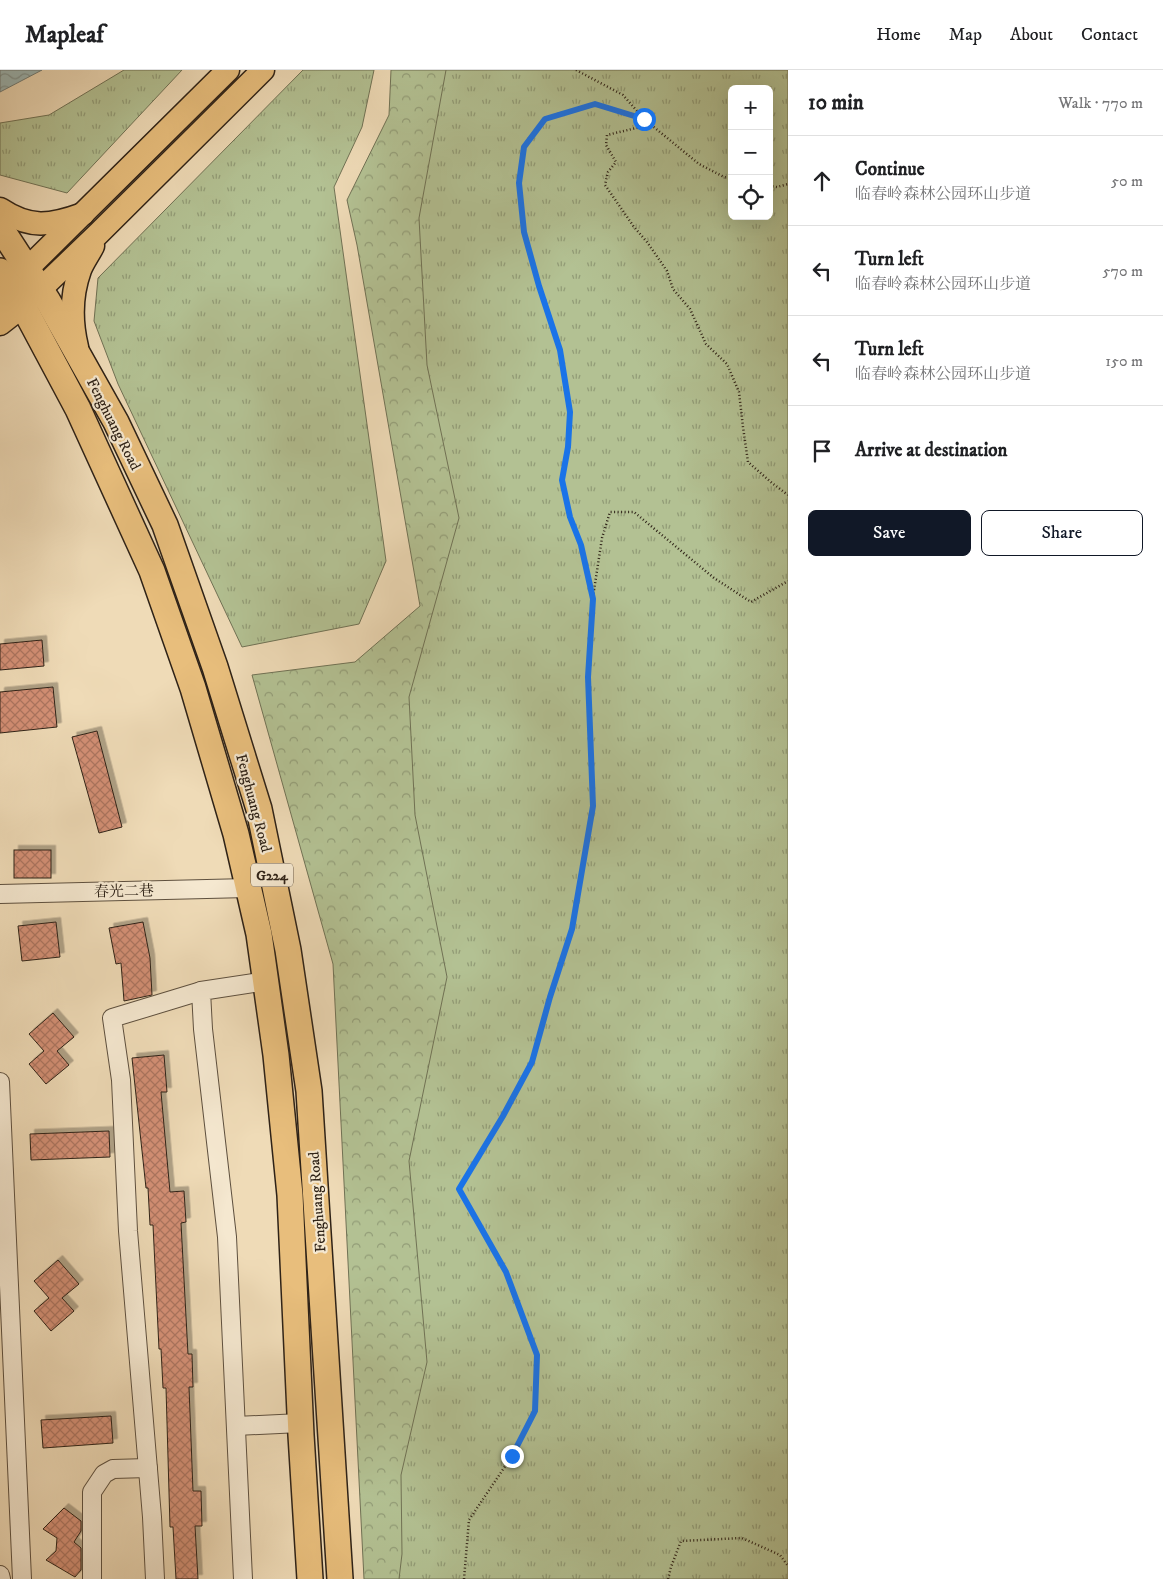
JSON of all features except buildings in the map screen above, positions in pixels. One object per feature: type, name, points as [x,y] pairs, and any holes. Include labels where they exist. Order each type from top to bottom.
[{"type":"highway","name":"Fenghuang Road","points":[[0,227],[34,279],[116,422],[164,525],[215,667],[259,809],[288,950],[310,1091],[340,1579]]},
{"type":"highway","name":"Fenghuang Road","points":[[9,292],[78,409],[152,571],[193,688],[236,834],[259,934],[276,1055],[290,1196],[300,1423],[310,1579]]},
{"type":"main road","points":[[34,279],[84,214],[228,70]]},
{"type":"main road","points":[[0,324],[9,292],[34,279],[99,233],[263,70]]},
{"type":"main road","points":[[0,209],[26,222],[42,223],[62,221],[84,214]]},
{"type":"main road","points":[[78,356],[72,314],[75,293],[80,270],[99,233]]},
{"type":"street","name":"春光二巷","points":[[0,894],[248,888]]},
{"type":"street","points":[[155,1579],[148,1468],[128,1231],[120,1080],[112,1018],[201,991],[266,982]]},
{"type":"street","points":[[201,991],[203,1029],[227,1237],[243,1579]]},
{"type":"street","points":[[0,1082],[2,1171],[22,1579]]},
{"type":"street","points":[[236,1426],[300,1423]]},
{"type":"street","points":[[92,1579],[92,1492],[104,1474],[113,1469],[148,1468]]},
{"type":"street","points":[[0,1575],[1,1579]]},
{"type":"path","points":[[576,70],[624,95],[650,125],[607,135],[606,145],[616,162],[608,172],[605,185],[668,271],[673,289],[690,309],[706,344],[727,364],[739,392],[748,462],[788,495]]},
{"type":"path","points":[[593,599],[581,545],[570,517],[562,480],[568,447],[570,412],[560,350],[524,232],[519,183],[524,147],[545,119],[595,104],[644,119],[699,164],[728,178]]},
{"type":"path","points":[[773,186],[788,184]]},
{"type":"path","points":[[464,1579],[469,1520],[512,1456],[535,1411],[537,1355],[506,1272],[459,1189],[503,1116],[532,1062],[572,929],[593,806],[588,677],[593,599],[602,538],[610,512],[634,512],[714,578],[751,602],[788,581]]},
{"type":"path","points":[[668,1579],[681,1541],[742,1538],[780,1555],[788,1566]]},
{"type":"green space","points":[[124,70],[182,70],[67,193],[0,175],[0,123],[49,115]]},
{"type":"green space","points":[[303,70],[374,70],[362,127],[334,187],[386,561],[359,624],[242,647],[118,384],[94,321],[98,278]]},
{"type":"green space","points":[[391,70],[788,70],[788,1579],[364,1579],[333,964],[252,675],[355,662],[420,606],[357,245],[347,200],[389,115]]},
{"type":"green space","points":[[446,70],[788,70],[788,1579],[399,1579],[402,1554],[401,1475],[427,1362],[409,1161],[447,977],[415,815],[409,697],[459,518],[427,365],[419,218]]},
{"type":"water","points":[[0,70],[42,70],[0,92]]},
{"type":"route","points":[[512,1456],[535,1411],[537,1355],[506,1272],[459,1189],[503,1116],[532,1062],[572,929],[593,806],[588,677],[593,599],[581,545],[570,517],[562,480],[568,447],[570,412],[560,350],[524,232],[519,183],[524,147],[545,119],[595,104],[644,119]]}]
